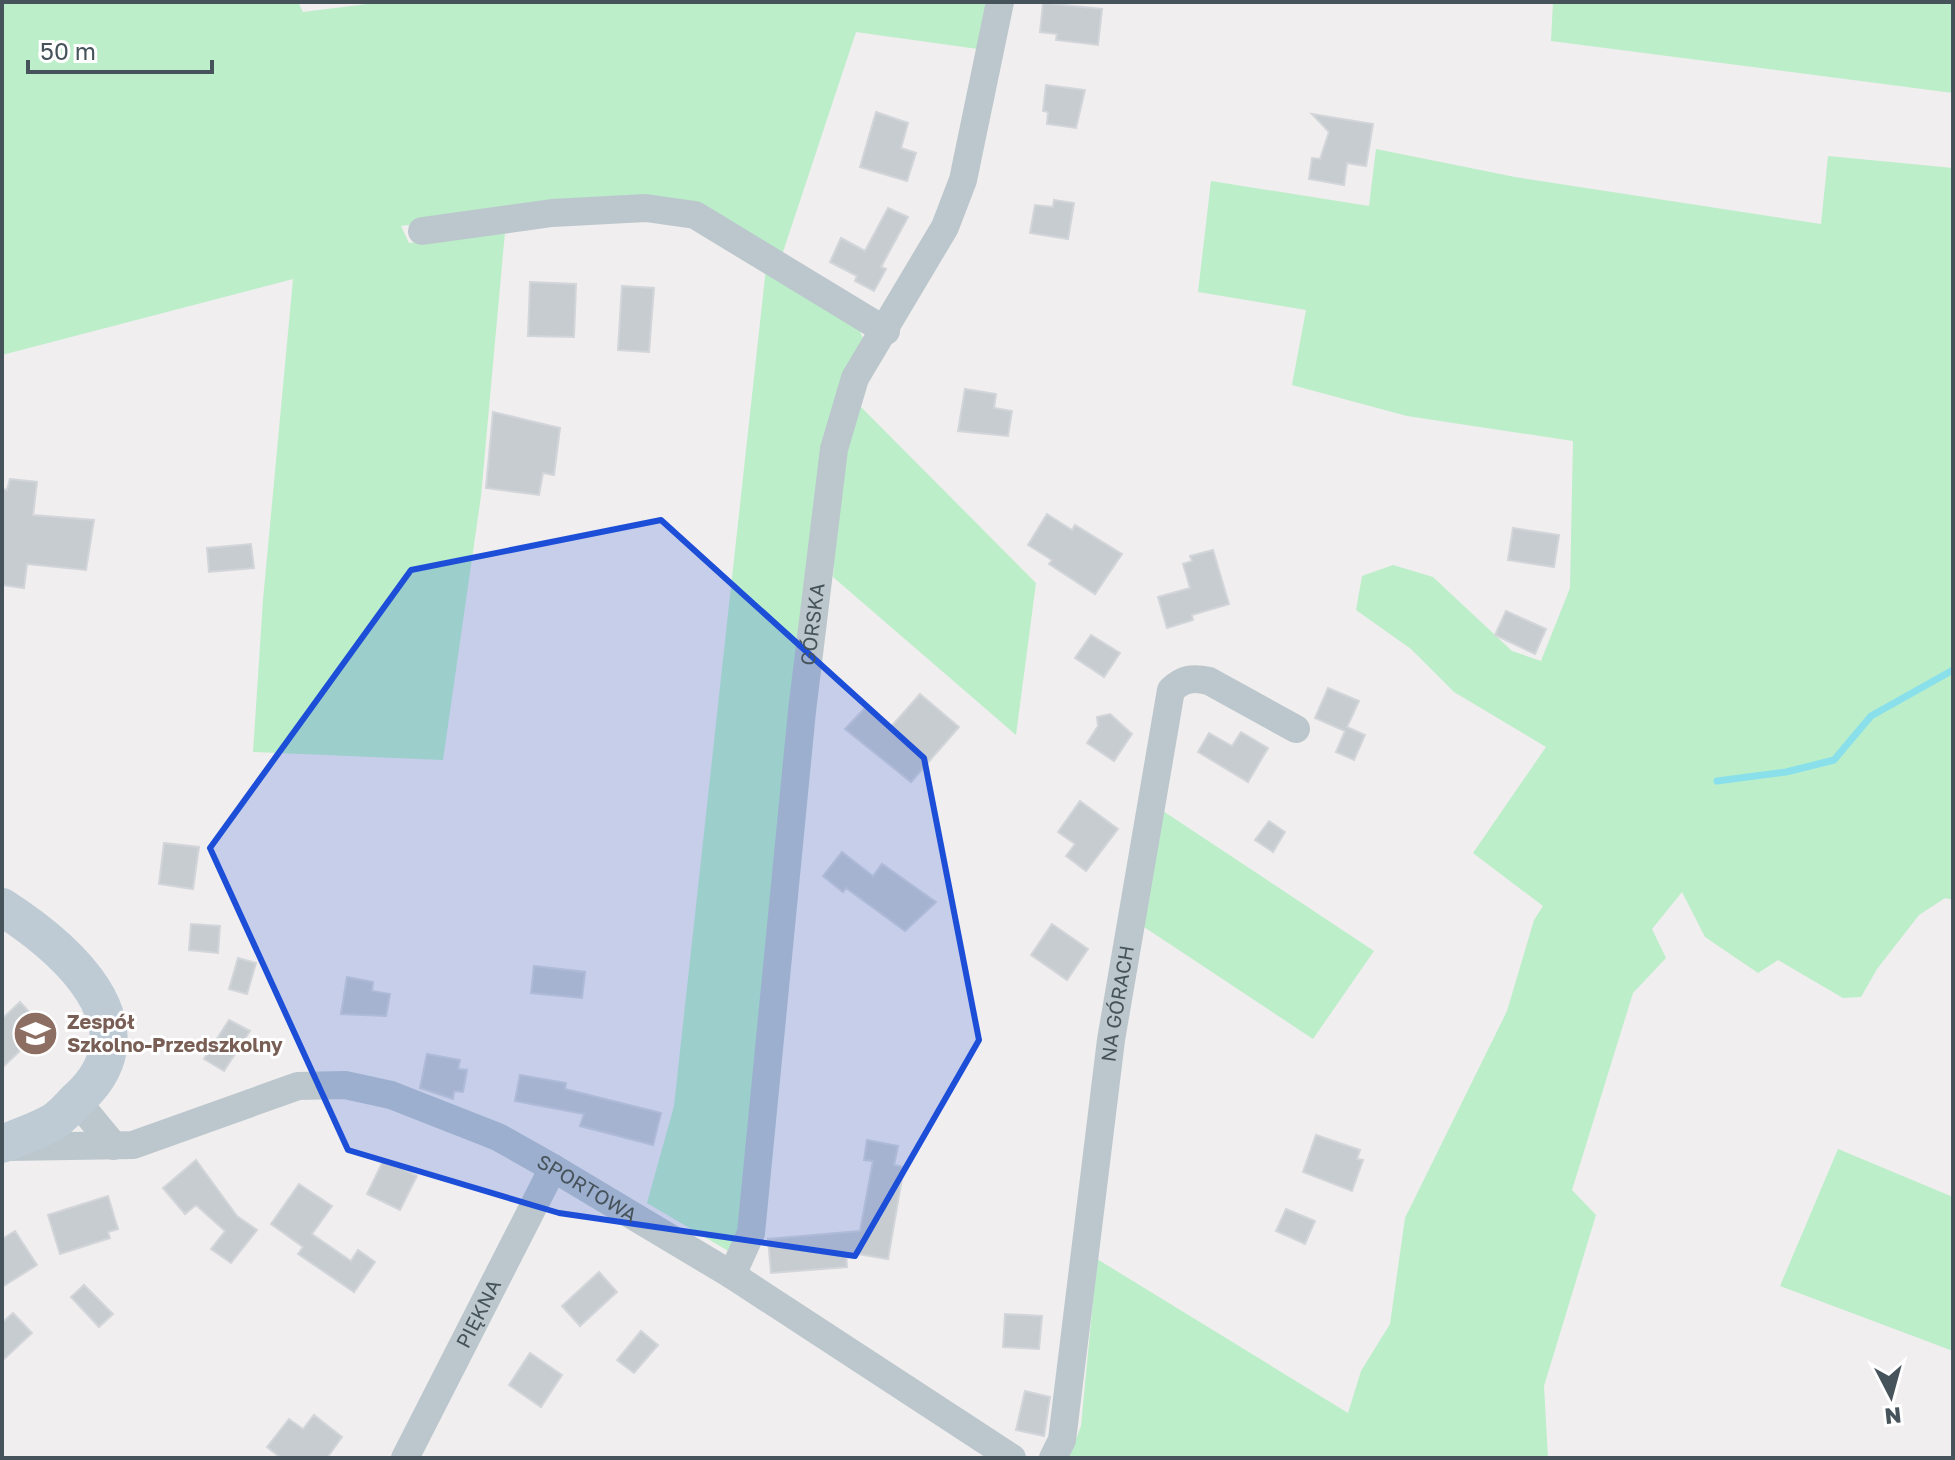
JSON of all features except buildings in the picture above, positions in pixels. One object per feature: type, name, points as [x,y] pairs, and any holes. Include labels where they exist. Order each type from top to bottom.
[{"type":"street","name":"GÓRSKA","points":[[732,1275],[751,1233],[802,711],[834,449],[855,378],[886,331],[945,227],[966,172],[982,73],[1000,2]]},
{"type":"street","points":[[422,231],[552,213],[646,208],[695,215],[886,331]]},
{"type":"street","name":"NA GÓRACH","points":[[1053,1458],[1062,1440],[1111,1040],[1171,690],[1180,681],[1195,677],[1209,681],[1296,729]]},
{"type":"street","points":[[2,907],[67,954],[98,999],[112,1042],[97,1081],[54,1121],[2,1145]]},
{"type":"street","name":"SPORTOWA","points":[[2,1145],[133,1145],[298,1086],[345,1085],[391,1095],[498,1137],[553,1168],[732,1275],[1012,1458]]},
{"type":"street","points":[[76,1100],[114,1146]]},
{"type":"street","name":"PIĘKNA","points":[[405,1458],[553,1168]]},
{"type":"highlighted area","points":[[661,520],[924,758],[979,1040],[855,1256],[559,1213],[348,1150],[210,848],[411,570]]},
{"type":"green space","points":[[2,2],[298,2],[303,12],[383,2],[991,2],[978,49],[856,32],[781,258],[683,204],[527,209],[401,226],[409,243],[505,232],[481,496],[443,760],[253,752],[263,600],[293,279],[2,355]]},
{"type":"green space","points":[[1553,2],[1953,2],[1953,93],[1551,41]]},
{"type":"green space","points":[[1376,149],[1515,177],[1821,224],[1828,156],[1953,168],[1953,900],[1945,898],[1919,915],[1877,969],[1861,997],[1843,998],[1778,960],[1758,973],[1705,937],[1682,892],[1652,929],[1666,958],[1633,993],[1572,1190],[1596,1215],[1544,1386],[1548,1458],[1069,1458],[1081,1426],[1097,1259],[1348,1413],[1361,1371],[1390,1324],[1405,1218],[1507,1011],[1534,920],[1543,906],[1473,853],[1546,747],[1454,692],[1411,649],[1356,610],[1362,576],[1393,565],[1433,577],[1512,651],[1541,661],[1570,588],[1573,441],[1407,416],[1292,385],[1306,310],[1198,292],[1211,181],[1369,206]]},
{"type":"green space","points":[[766,268],[857,324],[865,343],[839,388],[742,1235],[730,1252],[647,1203],[674,1106]]},
{"type":"green space","points":[[859,405],[1036,583],[1016,735],[833,577],[840,475]]},
{"type":"green space","points":[[1163,811],[1374,951],[1313,1039],[1144,927]]},
{"type":"green space","points":[[1838,1149],[1953,1197],[1953,1351],[1780,1286]]},
{"type":"waterway","points":[[1717,781],[1786,772],[1834,760],[1871,716],[1953,670]]},
{"type":"place","name":"Zespół Szkolno-Przedszkolny","points":[[36,1034]]}]
